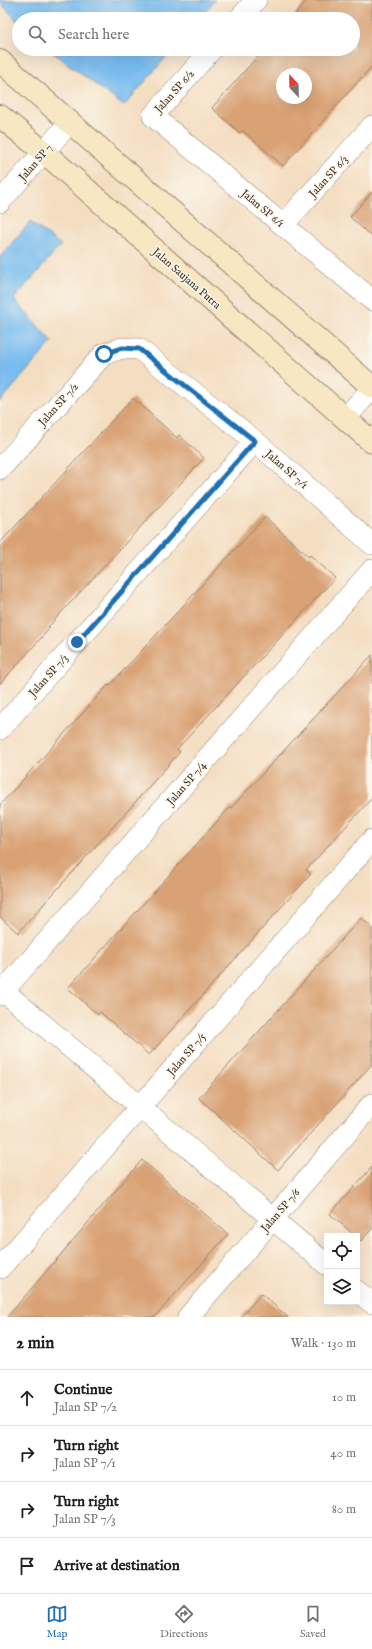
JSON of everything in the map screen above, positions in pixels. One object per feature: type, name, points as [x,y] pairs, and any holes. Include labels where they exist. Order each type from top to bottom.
[{"type":"main road","points":[[0,61],[372,388]]},
{"type":"main road","name":"Jalan Saujana Putra","points":[[0,116],[44,152],[372,442]]},
{"type":"street","points":[[245,12],[256,0]]},
{"type":"street","name":"Jalan SP 6/2","points":[[153,116],[206,56]]},
{"type":"street","name":"Jalan SP 6/1","points":[[153,116],[372,300]]},
{"type":"street","name":"Jalan SP 7","points":[[0,202],[70,122]]},
{"type":"street","name":"Jalan SP 6/3","points":[[283,225],[372,126]]},
{"type":"street","name":"Jalan SP 7/1","points":[[122,348],[139,349],[255,441],[372,544]]},
{"type":"street","name":"Jalan SP 7/2","points":[[0,469],[104,354],[122,348]]},
{"type":"street","points":[[345,418],[372,388]]},
{"type":"street","name":"Jalan SP 7/3","points":[[0,729],[255,441]]},
{"type":"street","name":"Jalan SP 7/4","points":[[1,991],[372,570]]},
{"type":"street","name":"Jalan SP 7/5","points":[[0,1268],[372,840]]},
{"type":"street","points":[[1,991],[324,1262]]},
{"type":"street","name":"Jalan SP 7/6","points":[[188,1317],[372,1104]]},
{"type":"street","points":[[360,1293],[372,1303]]},
{"type":"water","points":[[0,0],[215,0],[205,12],[12,12],[12,15],[0,2]]},
{"type":"water","points":[[57,56],[167,56],[124,106]]},
{"type":"water","points":[[30,222],[61,245],[14,299],[52,342],[0,402],[0,257]]},
{"type":"building","points":[[307,0],[372,0],[372,66],[283,166],[243,131],[240,133],[212,108],[258,56],[360,56],[360,12],[297,12]]},
{"type":"building","points":[[372,192],[372,237],[350,217]]},
{"type":"building","points":[[133,398],[177,438],[179,435],[204,458],[48,627],[50,628],[0,684],[0,543]]},
{"type":"building","points":[[265,517],[309,557],[310,555],[335,578],[177,749],[180,752],[18,933],[0,917],[0,805],[108,685],[109,686]]},
{"type":"building","points":[[372,655],[372,798],[306,870],[311,874],[149,1055],[100,1012],[98,1015],[68,988],[230,807],[231,808]]},
{"type":"building","points":[[361,918],[372,927],[372,1064],[278,1170],[199,1098]]},
{"type":"building","points":[[142,1160],[228,1234],[155,1317],[7,1317]]},
{"type":"building","points":[[372,1167],[372,1229],[361,1241],[360,1233],[352,1233],[330,1214]]},
{"type":"building","points":[[261,1294],[288,1317],[241,1317]]},
{"type":"route","points":[[77,642],[255,441],[139,349],[122,348],[104,354]]}]
